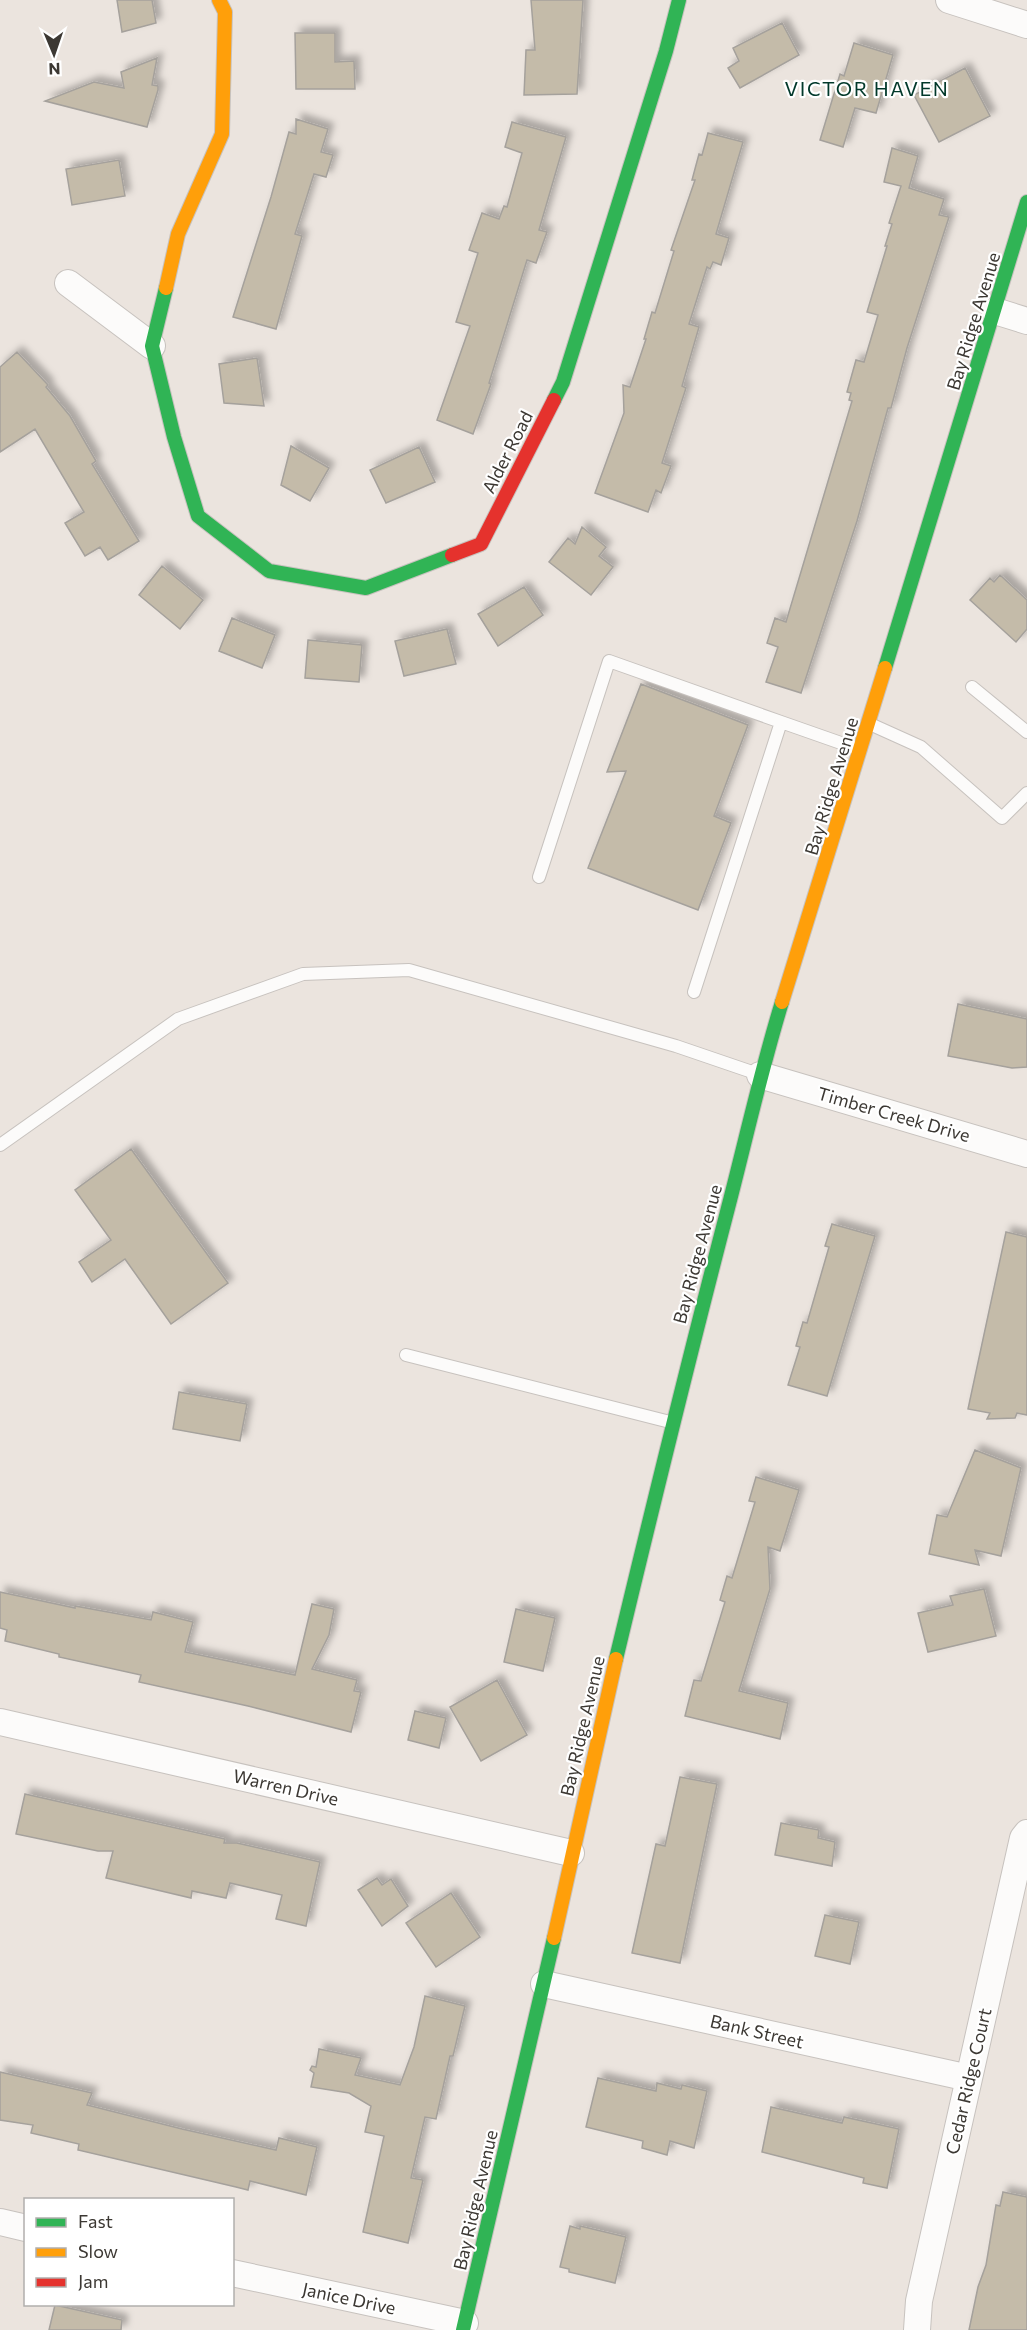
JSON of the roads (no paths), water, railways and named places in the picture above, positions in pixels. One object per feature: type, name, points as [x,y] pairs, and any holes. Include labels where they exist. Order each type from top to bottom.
[{"type":"main road","points":[[152,346],[178,234],[222,134],[225,12],[219,0]]},
{"type":"main road","name":"Alder Road","points":[[152,346],[174,437],[198,516],[269,571],[366,588],[481,544],[563,382],[666,51],[679,0]]},
{"type":"main road","name":"Bay Ridge Avenue","points":[[464,2327],[544,1984],[571,1853],[672,1422],[760,1075],[1027,202]]},
{"type":"street","points":[[949,0],[1027,25]]},
{"type":"street","points":[[68,284],[152,346]]},
{"type":"street","points":[[995,311],[1027,321]]},
{"type":"street","name":"Timber Creek Drive","points":[[760,1075],[1027,1154]]},
{"type":"street","name":"Warren Drive","points":[[0,1722],[571,1853]]},
{"type":"street","name":"Cedar Ridge Court","points":[[917,2330],[919,2301],[1023,1838],[1027,1833]]},
{"type":"street","name":"Bank Street","points":[[544,1984],[969,2078]]},
{"type":"street","points":[[0,2222],[24,2228]]},
{"type":"street","name":"Janice Drive","points":[[234,2273],[464,2327]]},
{"type":"lane","points":[[539,877],[609,661],[860,750]]},
{"type":"lane","points":[[972,687],[1027,732]]},
{"type":"lane","points":[[694,992],[781,723]]},
{"type":"lane","points":[[869,723],[921,747],[1002,818],[1027,793]]},
{"type":"lane","points":[[0,1144],[178,1019],[303,974],[409,970],[676,1046],[760,1075]]},
{"type":"lane","points":[[406,1355],[672,1422]]},
{"type":"district","name":"VICTOR HAVEN","points":[[867,88]]}]
